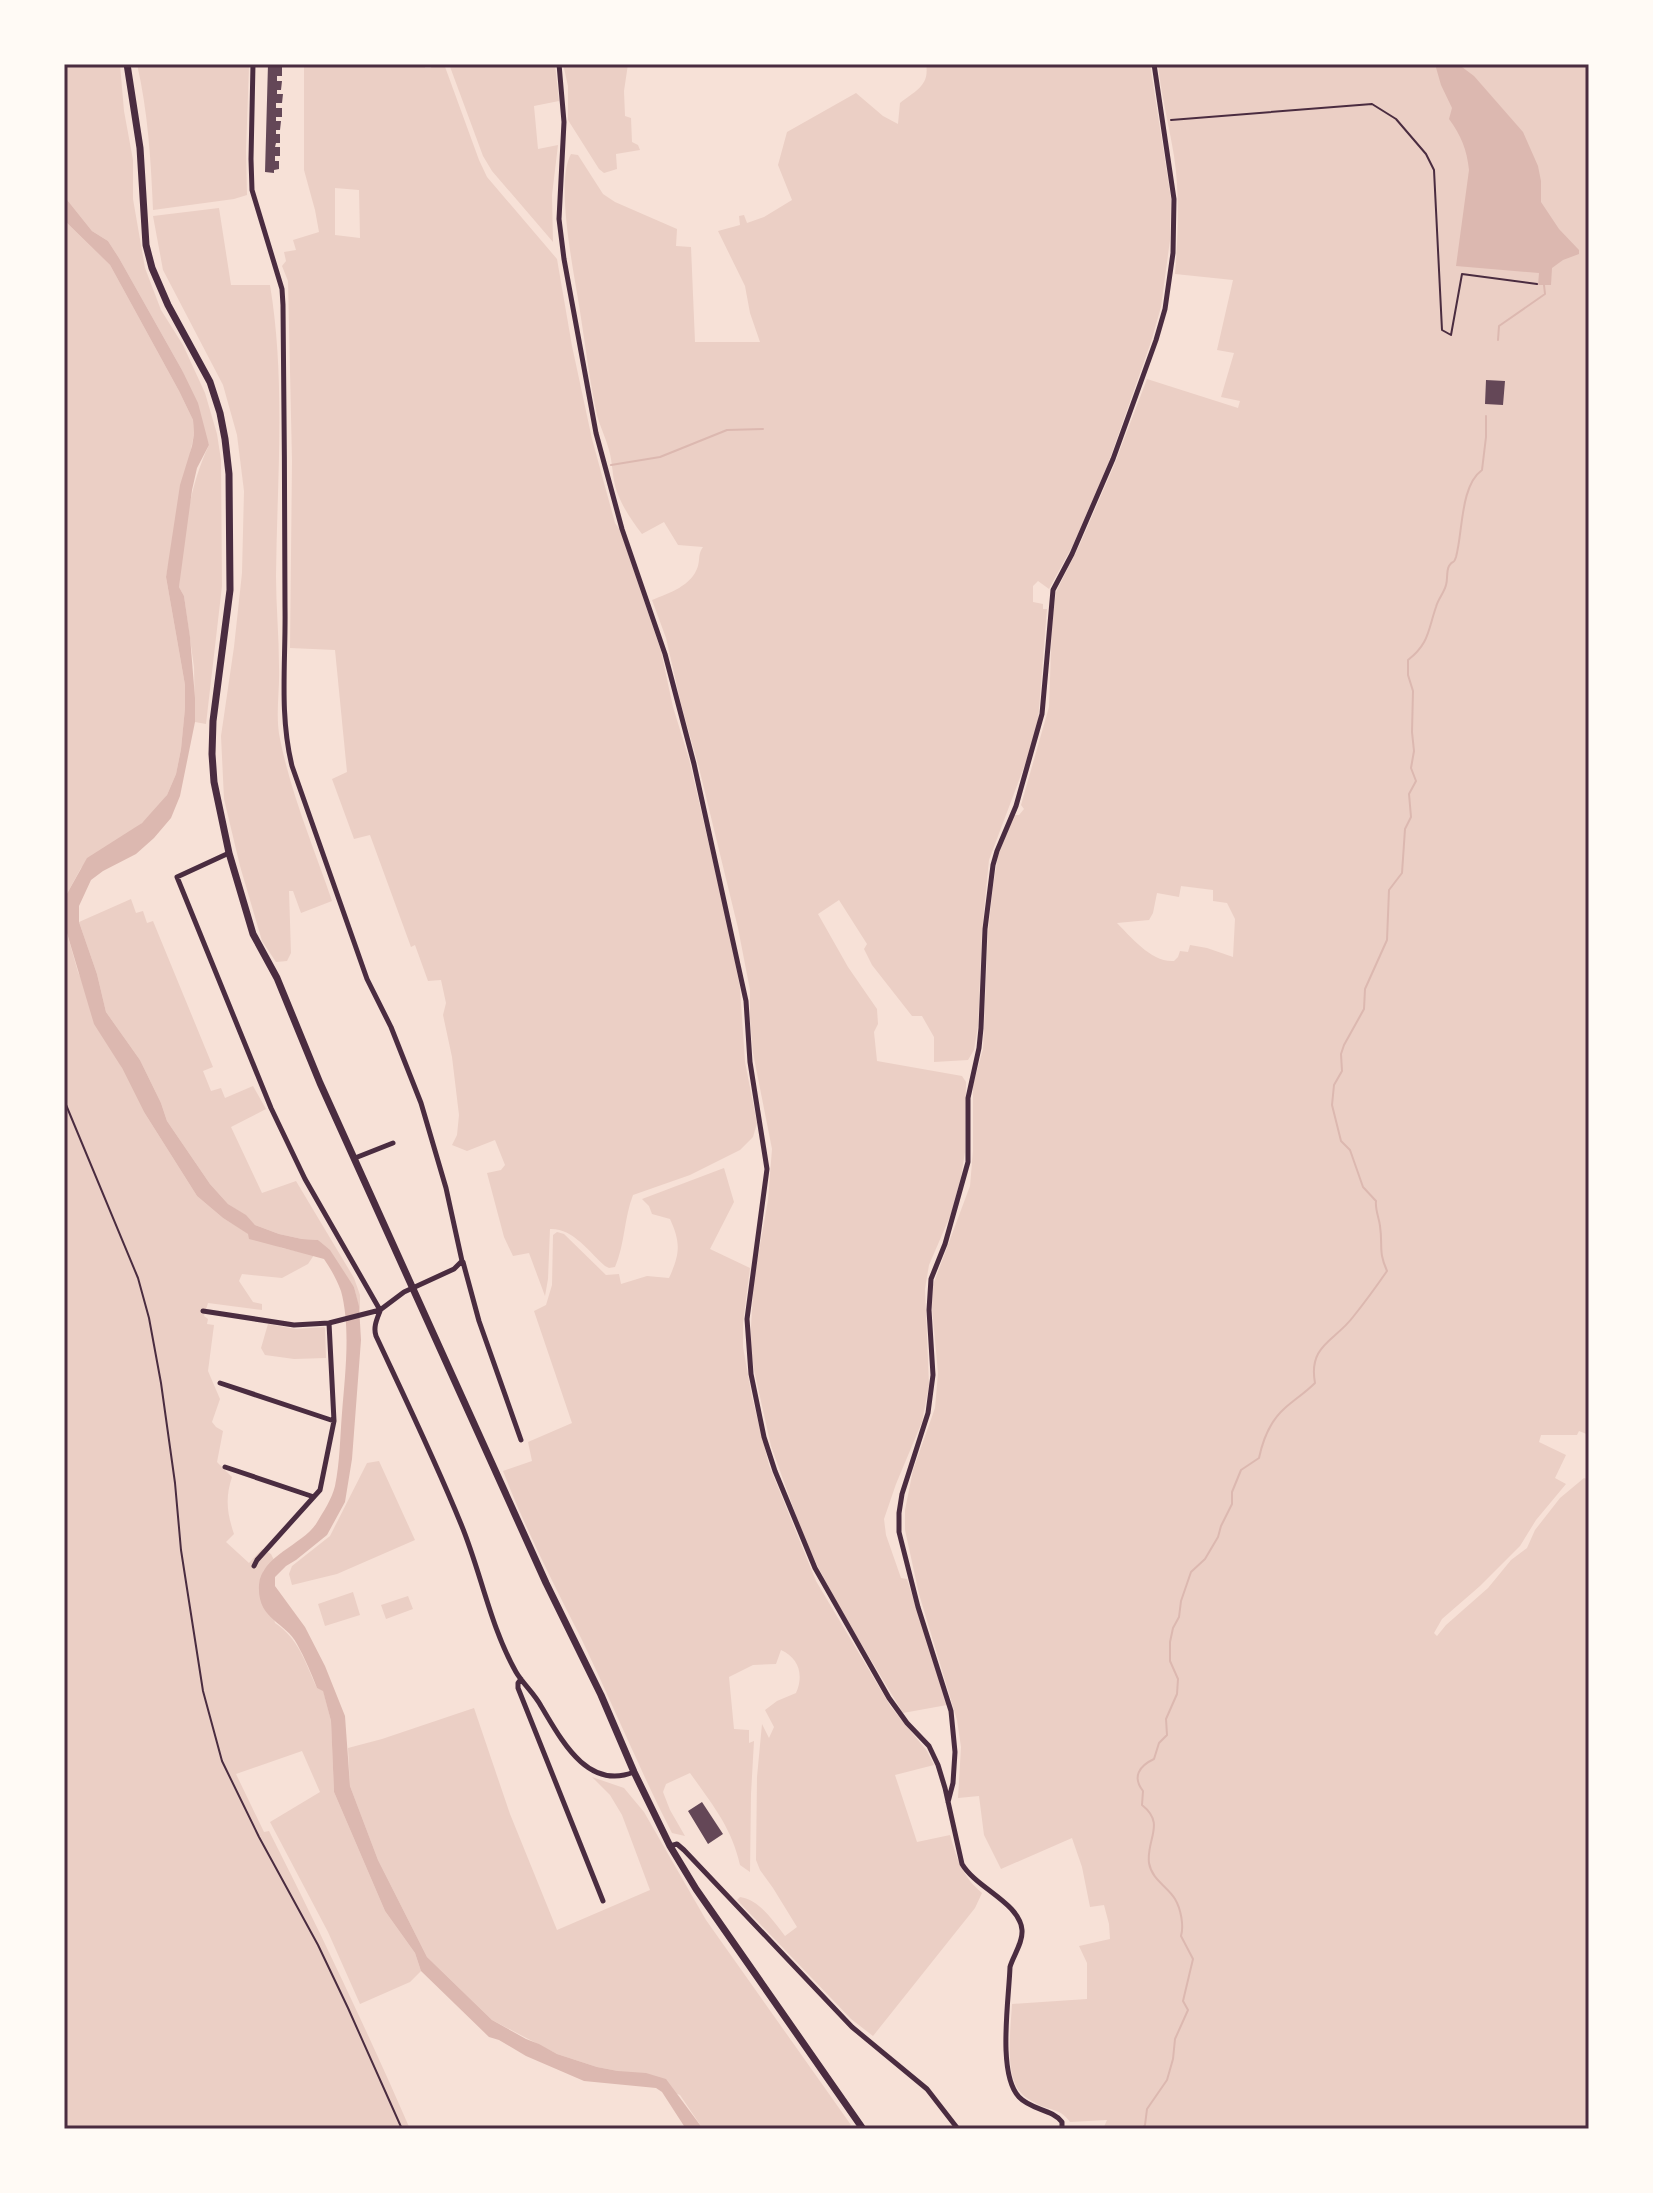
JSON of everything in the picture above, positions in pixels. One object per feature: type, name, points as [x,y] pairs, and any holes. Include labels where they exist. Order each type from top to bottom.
[{"type":"main road","points":[[127,64],[140,148],[146,245],[152,268],[168,305],[210,382],[225,439],[229,474],[230,590],[213,721],[212,754],[214,782],[229,853],[253,934],[277,978],[310,1062],[546,1583],[670,1846],[696,1889],[863,2129]]},
{"type":"street","points":[[253,64],[252,190],[282,289],[283,305],[286,633],[283,716],[286,743],[367,979],[411,1074],[426,1117],[479,1321],[521,1440]]},
{"type":"street","points":[[559,64],[564,122],[559,219],[596,433],[622,529],[663,644],[694,764],[746,1001],[750,1062],[767,1169],[747,1319],[751,1374],[764,1437],[815,1568],[889,1698],[929,1746],[938,1765],[962,1864],[968,1874],[1009,1908],[1022,1929],[1021,1941],[1010,1967],[1006,2065],[1015,2091],[1022,2100],[1058,2117],[1062,2129]]},
{"type":"street","points":[[948,1803],[955,1752],[951,1711],[918,1607],[899,1532],[899,1513],[902,1494],[928,1413],[933,1375],[929,1310],[931,1279],[945,1244],[968,1162],[968,1098],[980,1038],[985,929],[993,865],[1022,785],[1042,714],[1053,590],[1113,459],[1165,309],[1173,253],[1174,199],[1154,64]]},
{"type":"street","points":[[229,853],[177,877],[271,1108],[305,1179],[380,1310],[374,1331],[462,1525],[497,1629],[517,1673],[535,1695],[571,1753],[600,1775],[620,1777],[634,1772]]},
{"type":"street","points":[[355,1158],[393,1143]]},
{"type":"street","points":[[203,1311],[294,1325],[329,1323],[380,1310],[413,1288],[459,1266],[462,1261]]},
{"type":"street","points":[[254,1566],[320,1490],[334,1421],[329,1323]]},
{"type":"street","points":[[220,1383],[334,1421]]},
{"type":"street","points":[[225,1467],[314,1497]]},
{"type":"street","points":[[521,1679],[518,1688],[603,1901]]},
{"type":"street","points":[[670,1846],[677,1844],[684,1850],[852,2027],[927,2089],[958,2129]]},
{"type":"path","points":[[1163,121],[1372,104],[1396,119],[1426,154],[1434,170],[1442,330],[1451,335],[1462,274],[1537,284]]},
{"type":"path","points":[[64,1100],[138,1278],[149,1318],[161,1383],[181,1550],[203,1691],[222,1761],[318,1945],[402,2129]]},
{"type":"shaded area","points":[[64,64],[120,64],[133,160],[133,199],[145,268],[161,310],[183,345],[205,393],[217,434],[221,460],[222,586],[206,724],[195,722],[194,667],[184,596],[179,587],[191,497],[209,445],[182,370],[119,258],[108,241],[92,231],[64,196]]},
{"type":"shaded area","points":[[137,64],[236,64],[236,67],[249,67],[247,195],[153,210],[144,100]]},
{"type":"shaded area","points":[[304,64],[425,64],[425,68],[431,68],[432,64],[444,64],[487,177],[557,259],[592,439],[615,523],[661,651],[729,930],[740,988],[745,1062],[757,1123],[753,1137],[740,1150],[690,1175],[633,1195],[615,1267],[605,1266],[566,1232],[550,1229],[545,1296],[529,1253],[513,1256],[504,1237],[487,1173],[501,1170],[505,1165],[495,1140],[467,1151],[452,1145],[457,1135],[459,1115],[443,1015],[446,1003],[441,980],[428,981],[415,945],[411,947],[370,835],[354,839],[332,779],[347,772],[335,650],[290,648],[292,461],[288,281],[282,266],[286,261],[284,252],[296,250],[293,240],[319,232],[304,170]],"holes":[[[335,188],[359,190],[360,238],[335,235]]]},
{"type":"shaded area","points":[[449,64],[555,64],[559,101],[534,106],[538,149],[558,145],[552,195],[553,242],[492,171],[483,156]]},
{"type":"shaded area","points":[[563,64],[628,64],[624,91],[625,116],[631,118],[632,142],[640,150],[616,154],[617,169],[604,173],[599,169],[568,120],[568,86]]},
{"type":"shaded area","points":[[926,64],[1150,64],[1171,199],[1170,240],[1161,307],[1108,464],[1073,545],[1049,589],[1038,581],[1033,586],[1033,602],[1043,604],[1043,609],[1047,609],[1038,721],[1030,751],[989,860],[978,1026],[974,1050],[968,1060],[934,1062],[934,1037],[922,1016],[912,1016],[872,965],[864,949],[867,944],[839,900],[818,914],[848,967],[877,1009],[878,1024],[874,1032],[877,1061],[962,1076],[966,1082],[965,1152],[961,1177],[951,1214],[929,1265],[925,1289],[929,1385],[922,1422],[884,1519],[886,1535],[901,1578],[907,1579],[947,1705],[903,1713],[842,1612],[805,1540],[771,1446],[754,1370],[750,1342],[754,1279],[768,1200],[772,1149],[753,1053],[750,990],[738,928],[666,638],[652,600],[691,579],[703,547],[678,545],[664,522],[642,534],[617,492],[592,391],[568,233],[565,187],[566,168],[571,154],[578,155],[603,194],[677,229],[676,246],[691,247],[695,342],[760,342],[745,286],[718,231],[740,225],[739,216],[744,215],[747,223],[792,200],[778,165],[787,132],[856,93],[883,116],[898,124],[900,103],[923,83]]},
{"type":"shaded area","points":[[1158,64],[1589,64],[1589,1435],[1579,1431],[1577,1435],[1541,1435],[1539,1442],[1566,1455],[1555,1478],[1566,1484],[1536,1520],[1520,1546],[1442,1619],[1434,1633],[1437,1636],[1488,1588],[1511,1560],[1527,1548],[1535,1530],[1560,1498],[1584,1478],[1589,1480],[1589,2129],[1103,2129],[1107,2120],[1070,2122],[1059,2112],[1031,2100],[1021,2093],[1012,2075],[1012,2004],[1087,1999],[1087,1963],[1079,1946],[1110,1939],[1109,1924],[1104,1905],[1090,1907],[1072,1838],[1001,1869],[984,1835],[979,1796],[958,1798],[961,1747],[957,1720],[919,1594],[905,1530],[905,1510],[913,1470],[935,1408],[938,1373],[933,1285],[970,1186],[973,1085],[983,1049],[993,886],[998,856],[1014,815],[1019,815],[1024,809],[1021,805],[1049,707],[1056,592],[1113,468],[1147,379],[1238,408],[1240,401],[1221,397],[1234,353],[1217,350],[1233,280],[1175,274],[1177,185]],"holes":[[[1181,886],[1213,890],[1213,901],[1227,903],[1235,919],[1233,957],[1190,945],[1188,952],[1180,951],[1174,961],[1166,961],[1142,948],[1117,923],[1149,920],[1157,893],[1179,897]]]},
{"type":"shaded area","points":[[1435,64],[1458,64],[1474,76],[1523,132],[1538,166],[1541,202],[1559,229],[1579,250],[1579,254],[1552,268],[1551,285],[1538,285],[1539,273],[1456,266],[1469,170],[1463,143],[1449,119],[1452,108]]},
{"type":"shaded area","points":[[64,196],[92,231],[108,241],[119,258],[198,403],[209,445],[197,468],[192,490],[179,587],[184,596],[190,637],[195,698],[195,722],[180,796],[171,818],[154,838],[136,854],[91,880],[79,906],[79,922],[106,1012],[140,1060],[167,1121],[210,1184],[228,1204],[255,1225],[279,1234],[318,1240],[330,1250],[354,1287],[359,1306],[361,1340],[352,1459],[345,1502],[327,1535],[286,1566],[275,1577],[275,1586],[305,1627],[325,1666],[345,1716],[350,1786],[378,1860],[427,1957],[492,2020],[526,2039],[557,2054],[597,2067],[646,2073],[666,2079],[703,2129],[684,2126],[662,2092],[656,2088],[584,2081],[489,2037],[421,1971],[415,1953],[385,1911],[334,1792],[331,1721],[323,1691],[317,1688],[292,1636],[262,1606],[261,1575],[274,1558],[316,1524],[335,1486],[346,1367],[344,1305],[338,1283],[324,1259],[249,1239],[248,1234],[197,1196],[94,1024],[64,923],[64,899],[87,858],[142,823],[167,795],[176,774],[181,749],[185,685],[166,577],[180,485],[194,434],[193,420],[179,391],[110,265],[64,220]]},
{"type":"shaded area","points":[[219,208],[231,285],[270,285],[279,394],[276,576],[279,730],[297,800],[332,901],[301,913],[293,891],[289,891],[291,953],[287,961],[276,962],[262,941],[224,799],[221,736],[242,573],[244,491],[237,435],[223,385],[163,270],[153,216]]},
{"type":"shaded area","points":[[64,220],[110,265],[179,391],[193,420],[194,434],[166,577],[185,685],[181,749],[176,774],[157,809],[81,868],[64,899]]},
{"type":"shaded area","points":[[131,899],[136,913],[143,911],[147,923],[153,921],[213,1067],[203,1071],[211,1091],[221,1088],[225,1098],[253,1086],[266,1109],[231,1127],[262,1193],[296,1181],[354,1278],[360,1295],[360,1312],[354,1287],[318,1240],[279,1234],[255,1225],[228,1204],[210,1184],[167,1121],[140,1060],[106,1012],[79,922]]},
{"type":"shaded area","points":[[64,923],[78,972],[122,1068],[144,1112],[197,1196],[223,1218],[249,1234],[282,1248],[314,1255],[308,1264],[282,1278],[242,1274],[239,1281],[253,1302],[262,1304],[262,1310],[208,1303],[204,1316],[208,1319],[207,1324],[214,1325],[208,1371],[220,1399],[212,1422],[223,1431],[217,1462],[232,1477],[228,1506],[234,1534],[226,1542],[249,1563],[262,1549],[274,1560],[263,1571],[275,1623],[296,1644],[317,1688],[323,1690],[331,1721],[334,1792],[385,1911],[415,1953],[421,1971],[410,1982],[360,2004],[328,1932],[270,1822],[320,1792],[302,1751],[236,1774],[264,1832],[269,1831],[306,1905],[410,2129],[64,2129]]},
{"type":"shaded area","points":[[724,1168],[734,1202],[710,1249],[750,1268],[743,1347],[769,1465],[816,1581],[891,1707],[927,1751],[934,1765],[895,1775],[917,1842],[950,1835],[961,1867],[982,1893],[975,1908],[873,2036],[851,2019],[737,1900],[740,1897],[754,1902],[785,1936],[797,1927],[756,1860],[757,1777],[762,1724],[769,1738],[774,1727],[765,1710],[796,1693],[800,1674],[796,1662],[781,1650],[776,1664],[753,1665],[729,1677],[734,1729],[749,1730],[749,1743],[754,1741],[750,1872],[740,1865],[726,1828],[690,1773],[666,1784],[663,1792],[685,1836],[672,1833],[503,1471],[532,1461],[528,1442],[572,1423],[534,1311],[546,1305],[552,1285],[553,1235],[557,1232],[564,1234],[606,1275],[619,1274],[621,1284],[647,1276],[669,1278],[678,1248],[674,1227],[670,1219],[652,1214],[642,1199]]},
{"type":"shaded area","points":[[268,1324],[296,1329],[324,1327],[326,1358],[294,1359],[265,1355],[261,1348]]},
{"type":"shaded area","points":[[379,1461],[415,1540],[337,1574],[292,1585],[289,1574],[292,1566],[330,1536],[367,1463]]},
{"type":"shaded area","points":[[353,1592],[360,1615],[325,1626],[318,1604]]},
{"type":"shaded area","points":[[408,1596],[413,1609],[386,1619],[381,1605]]},
{"type":"shaded area","points":[[474,1708],[510,1814],[557,1930],[650,1890],[622,1815],[610,1795],[592,1777],[624,1788],[644,1812],[706,1920],[851,2125],[844,2129],[703,2129],[680,2095],[618,2071],[557,2054],[492,2020],[427,1957],[378,1860],[350,1786],[348,1748]]},
{"type":"building","points":[[268,64],[282,66],[282,76],[277,76],[277,81],[282,81],[281,90],[277,90],[277,94],[283,94],[282,103],[276,103],[276,108],[282,108],[282,117],[276,117],[276,121],[281,121],[280,130],[276,130],[276,134],[280,134],[280,143],[276,143],[275,147],[280,147],[280,156],[275,156],[279,169],[274,173],[265,172]]},
{"type":"building","points":[[1486,380],[1505,381],[1503,405],[1485,404]]},
{"type":"building","points":[[702,1802],[723,1834],[708,1844],[688,1811]]},
{"type":"waterway","points":[[1498,340],[1499,326],[1545,294],[1544,285]]},
{"type":"waterway","points":[[1142,2129],[1147,2109],[1167,2080],[1175,2039],[1188,2010],[1183,2001],[1193,1959],[1181,1936],[1182,1923],[1177,1903],[1156,1878],[1149,1863],[1154,1825],[1149,1812],[1142,1805],[1139,1772],[1154,1759],[1159,1743],[1167,1735],[1166,1719],[1177,1694],[1178,1679],[1170,1661],[1170,1642],[1181,1601],[1191,1572],[1205,1559],[1218,1537],[1232,1504],[1232,1492],[1241,1470],[1259,1458],[1268,1431],[1280,1413],[1315,1383],[1315,1360],[1319,1352],[1353,1317],[1387,1271],[1376,1201],[1363,1187],[1350,1150],[1341,1141],[1332,1105],[1334,1085],[1342,1071],[1344,1045],[1364,1009],[1365,989],[1387,940],[1389,890],[1402,873],[1405,829],[1411,817],[1409,794],[1416,781],[1411,768],[1414,751],[1413,691],[1408,660],[1427,636],[1446,585],[1448,568],[1456,557],[1466,498],[1475,477],[1482,470],[1486,416]]},
{"type":"waterway","points":[[611,465],[660,457],[727,430],[763,429]]}]
